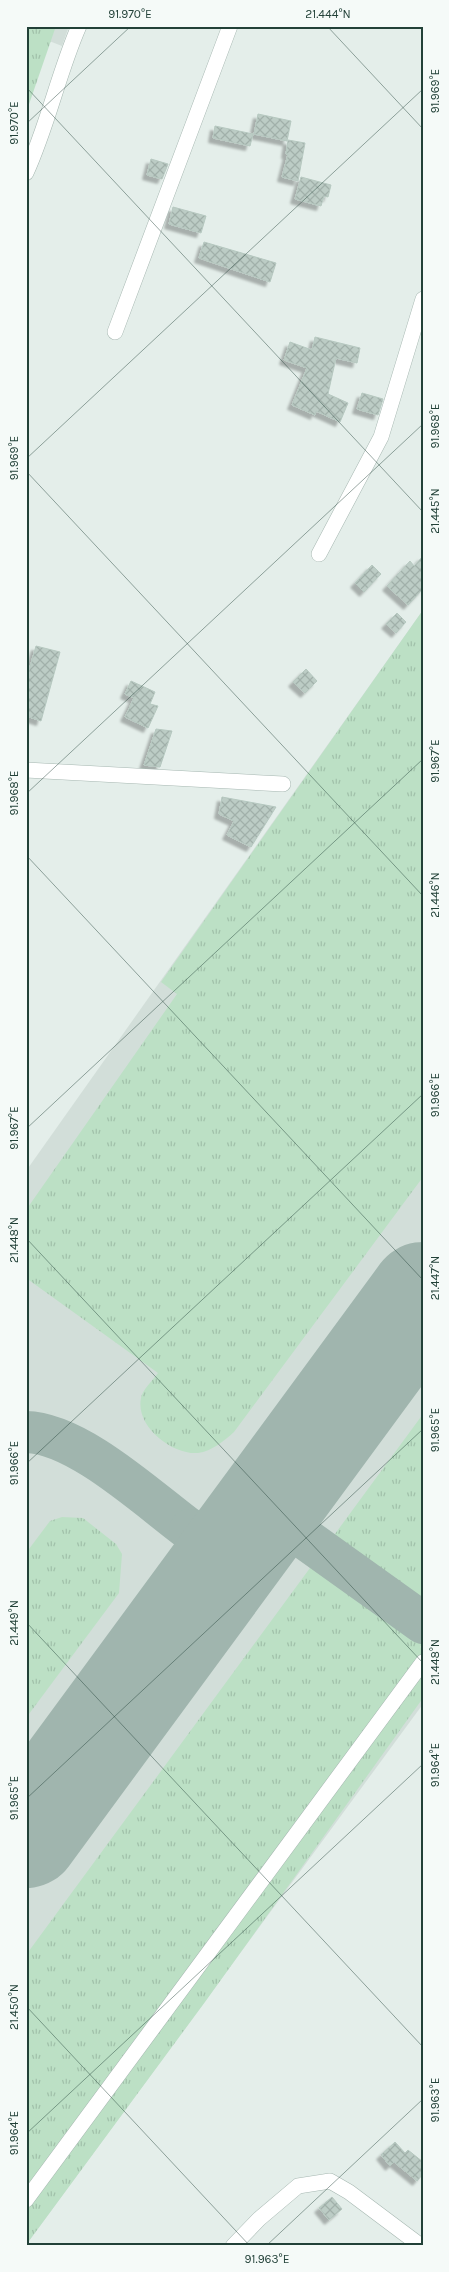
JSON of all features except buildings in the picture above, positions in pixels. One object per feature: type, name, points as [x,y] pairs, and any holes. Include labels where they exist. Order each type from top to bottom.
[{"type":"street","points":[[26,173],[79,26]]},
{"type":"street","points":[[115,332],[230,26]]},
{"type":"street","points":[[319,554],[381,437],[423,299]]},
{"type":"street","points":[[26,770],[283,784]]},
{"type":"street","points":[[26,2200],[423,1662]]},
{"type":"street","points":[[233,2246],[259,2218],[298,2186],[330,2182],[349,2192],[421,2246]]},
{"type":"shaded area","points":[[26,26],[69,26],[62,46],[26,32]]},
{"type":"shaded area","points":[[423,610],[423,1704],[26,2245],[26,1171]]},
{"type":"green space","points":[[26,26],[56,26],[26,113]]},
{"type":"green space","points":[[423,610],[423,1177],[234,1432],[213,1448],[198,1453],[177,1449],[157,1437],[144,1419],[141,1408],[142,1395],[158,1373],[26,1278],[26,1210],[177,994],[161,982]]},
{"type":"green space","points":[[423,1414],[423,1643],[420,1647],[423,1650],[423,1698],[205,2002],[26,2245],[26,1955]]},
{"type":"green space","points":[[62,1517],[83,1518],[116,1544],[122,1554],[119,1593],[26,1718],[26,1553],[50,1521]]},
{"type":"taxiway","points":[[26,1432],[46,1435],[68,1443],[90,1455],[190,1530]]},
{"type":"taxiway","points":[[265,1510],[423,1623]]},
{"type":"taxiway","points":[[204,1593],[208,1575],[207,1559],[201,1544],[190,1530],[209,1538],[226,1539],[241,1532],[258,1519]]},
{"type":"runway","points":[[26,1835],[423,1295]]}]
